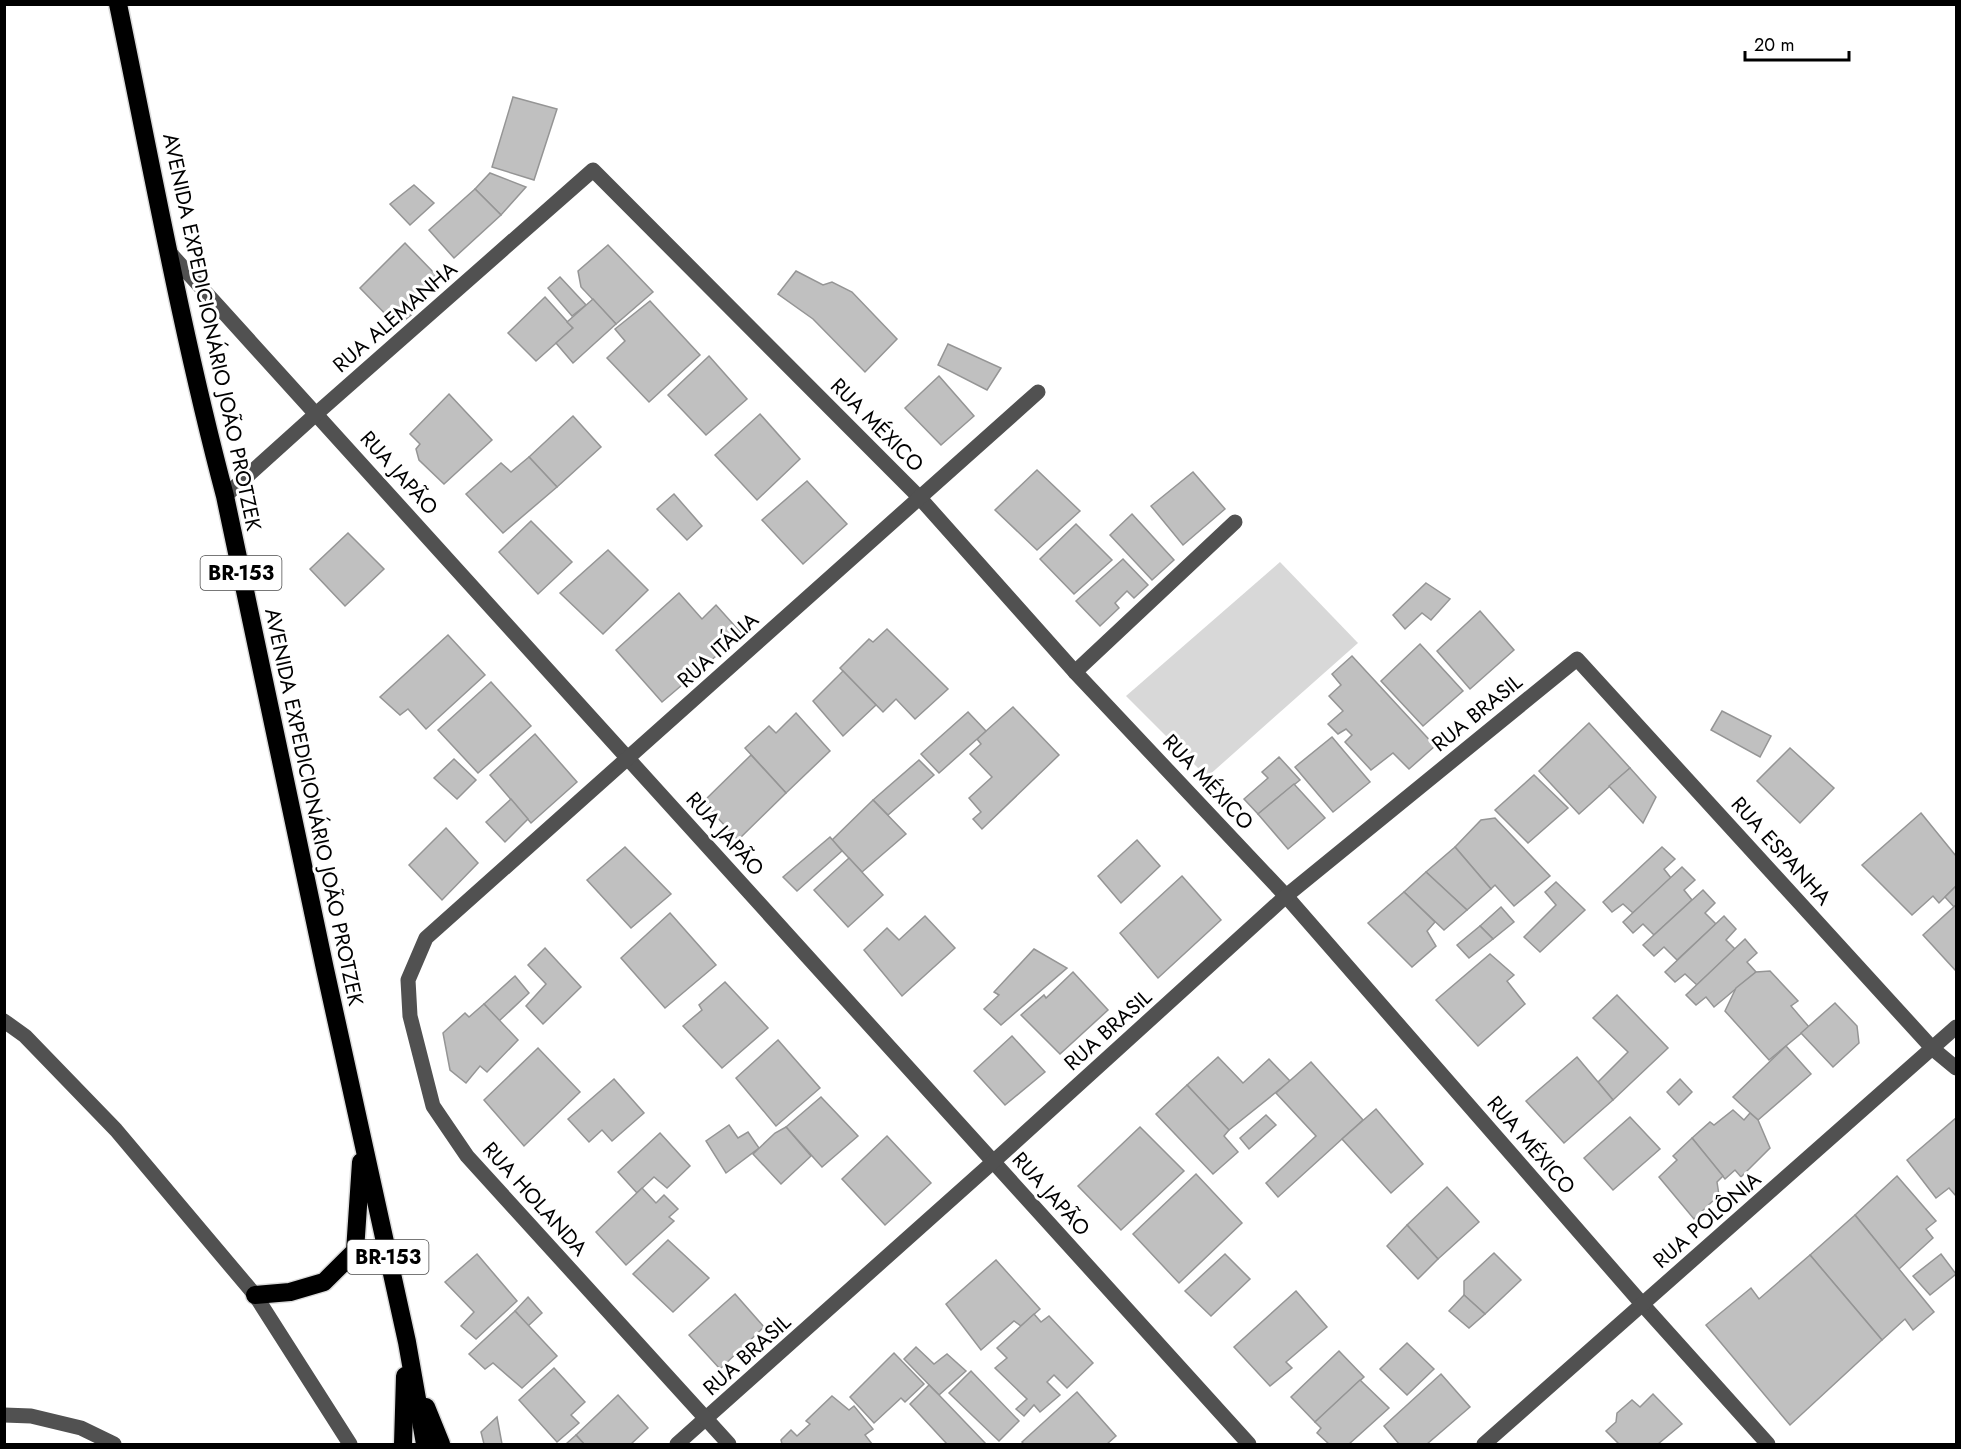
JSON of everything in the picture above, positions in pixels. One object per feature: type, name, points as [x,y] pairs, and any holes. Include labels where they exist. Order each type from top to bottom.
[{"type":"highway","name":"AVENIDA EXPEDICIONÁRIO JOÃO PROTZEK","points":[[118,4],[210,439],[225,496],[362,1142],[407,1342],[425,1444]]},
{"type":"highway","points":[[255,1295],[290,1292],[324,1282],[355,1251],[362,1142]]},
{"type":"highway","points":[[402,1444],[407,1342]]},
{"type":"highway","points":[[412,1372],[441,1444]]},
{"type":"street","name":"RUA ALEMANHA","points":[[225,496],[593,171]]},
{"type":"street","name":"RUA MÉXICO","points":[[593,171],[919,497],[1075,672],[1286,896],[1643,1305],[1768,1444]]},
{"type":"street","name":"RUA JAPÃO","points":[[170,252],[1249,1444]]},
{"type":"street","name":"RUA ITÁLIA","points":[[426,938],[1038,392]]},
{"type":"street","points":[[1075,672],[1235,522]]},
{"type":"street","name":"RUA BRASIL","points":[[677,1444],[1286,896],[1577,659]]},
{"type":"street","name":"RUA ESPANHA","points":[[1577,659],[1933,1049],[1956,1068]]},
{"type":"street","name":"RUA HOLANDA","points":[[426,938],[408,980],[410,1016],[433,1106],[467,1156],[729,1444]]},
{"type":"street","points":[[4,1021],[25,1036],[116,1130],[255,1295],[350,1444]]},
{"type":"street","name":"RUA POLÔNIA","points":[[1484,1444],[1956,1027]]},
{"type":"street","points":[[4,1036],[25,1036]]},
{"type":"street","points":[[4,1415],[31,1416],[81,1428],[114,1444]]},
{"type":"shaded area","points":[[1280,562],[1358,643],[1207,777],[1126,696]]},
{"type":"building","points":[[513,97],[557,109],[534,180],[492,167]]},
{"type":"building","points":[[490,173],[526,187],[501,215],[475,189]]},
{"type":"building","points":[[414,185],[434,203],[410,225],[390,204]]},
{"type":"building","points":[[475,189],[501,215],[454,258],[429,230]]},
{"type":"building","points":[[405,243],[436,275],[405,307],[411,315],[397,326],[360,288]]},
{"type":"building","points":[[608,245],[653,292],[616,324],[581,287],[578,271]]},
{"type":"building","points":[[796,271],[823,285],[832,282],[852,292],[897,339],[865,372],[813,319],[778,294]]},
{"type":"building","points":[[560,277],[586,305],[572,316],[548,288]]},
{"type":"building","points":[[545,297],[573,328],[536,361],[508,333]]},
{"type":"building","points":[[593,299],[616,324],[573,363],[556,343],[573,328],[567,322]]},
{"type":"building","points":[[650,301],[700,355],[649,402],[607,358],[625,341],[615,329]]},
{"type":"building","points":[[948,344],[1001,368],[987,390],[938,365]]},
{"type":"building","points":[[709,356],[747,399],[706,435],[668,395]]},
{"type":"building","points":[[939,376],[974,416],[941,445],[905,408]]},
{"type":"building","points":[[449,394],[492,440],[444,484],[419,460],[416,449],[420,444],[410,434]]},
{"type":"building","points":[[760,414],[800,459],[757,500],[715,455]]},
{"type":"building","points":[[573,416],[601,447],[557,487],[529,457]]},
{"type":"building","points":[[529,457],[557,487],[503,533],[466,494],[501,463],[511,472]]},
{"type":"building","points":[[1037,470],[1080,511],[1037,550],[995,510]]},
{"type":"building","points":[[1193,472],[1225,509],[1183,545],[1151,506]]},
{"type":"building","points":[[807,481],[847,524],[803,564],[762,520]]},
{"type":"building","points":[[674,494],[702,526],[687,540],[657,509]]},
{"type":"building","points":[[1132,514],[1174,560],[1152,580],[1110,535]]},
{"type":"building","points":[[531,521],[572,562],[538,594],[499,552]]},
{"type":"building","points":[[1076,524],[1112,560],[1074,594],[1040,559]]},
{"type":"building","points":[[348,533],[384,569],[345,606],[310,569]]},
{"type":"building","points":[[608,550],[648,590],[603,634],[560,593]]},
{"type":"building","points":[[1123,559],[1148,585],[1134,598],[1127,591],[1115,603],[1119,608],[1100,626],[1076,601]]},
{"type":"building","points":[[1426,583],[1450,599],[1431,620],[1422,613],[1405,629],[1393,615]]},
{"type":"building","points":[[679,593],[702,619],[716,605],[742,634],[662,702],[616,650]]},
{"type":"building","points":[[1480,611],[1514,650],[1470,689],[1437,651]]},
{"type":"building","points":[[887,629],[948,689],[915,719],[896,699],[883,712],[840,668],[869,639],[873,642]]},
{"type":"building","points":[[448,635],[485,675],[426,729],[408,709],[400,715],[380,697]]},
{"type":"building","points":[[1420,644],[1463,691],[1423,726],[1381,681]]},
{"type":"building","points":[[1352,656],[1435,746],[1409,769],[1393,753],[1371,770],[1345,742],[1352,735],[1346,729],[1338,734],[1328,724],[1343,711],[1329,696],[1341,685],[1332,674]]},
{"type":"building","points":[[843,671],[876,705],[843,736],[813,701]]},
{"type":"building","points":[[491,682],[531,726],[478,773],[438,730]]},
{"type":"building","points":[[1013,707],[1059,755],[982,829],[973,819],[981,812],[969,798],[992,777],[970,754],[981,744],[977,739]]},
{"type":"building","points":[[1722,711],[1771,736],[1760,757],[1711,730]]},
{"type":"building","points":[[968,712],[986,731],[939,773],[921,754]]},
{"type":"building","points":[[796,713],[830,751],[786,793],[745,748],[769,726],[776,733]]},
{"type":"building","points":[[1589,723],[1630,768],[1579,814],[1539,771]]},
{"type":"building","points":[[535,734],[577,782],[531,823],[490,775]]},
{"type":"building","points":[[1332,737],[1370,782],[1333,812],[1295,767]]},
{"type":"building","points":[[1790,748],[1834,788],[1800,823],[1757,781]]},
{"type":"building","points":[[751,755],[786,793],[738,840],[703,802]]},
{"type":"building","points":[[1279,757],[1300,780],[1258,814],[1244,799],[1268,778],[1262,772]]},
{"type":"building","points":[[454,759],[476,780],[457,799],[434,778]]},
{"type":"building","points":[[919,760],[934,775],[888,815],[873,800]]},
{"type":"building","points":[[1630,768],[1656,797],[1643,823],[1609,786]]},
{"type":"building","points":[[1534,775],[1568,808],[1528,843],[1495,810]]},
{"type":"building","points":[[1294,784],[1325,818],[1288,849],[1258,814]]},
{"type":"building","points":[[511,799],[528,819],[505,842],[486,822]]},
{"type":"building","points":[[873,800],[906,834],[862,872],[832,840]]},
{"type":"building","points":[[1921,813],[1956,856],[1956,886],[1939,903],[1933,896],[1912,915],[1862,865]]},
{"type":"building","points":[[1495,818],[1550,876],[1514,906],[1495,885],[1491,889],[1455,847],[1481,820]]},
{"type":"building","points":[[446,828],[478,863],[442,900],[409,865]]},
{"type":"building","points":[[830,837],[842,851],[797,891],[783,877]]},
{"type":"building","points":[[1137,840],[1160,866],[1121,903],[1098,876]]},
{"type":"building","points":[[625,847],[671,894],[631,928],[587,880]]},
{"type":"building","points":[[1455,847],[1491,889],[1467,910],[1426,872]]},
{"type":"building","points":[[1662,847],[1675,859],[1664,869],[1671,878],[1633,913],[1623,904],[1612,912],[1603,902]]},
{"type":"building","points":[[849,858],[883,895],[848,927],[814,890]]},
{"type":"building","points":[[1682,867],[1695,880],[1684,890],[1692,900],[1654,935],[1643,924],[1633,933],[1623,922]]},
{"type":"building","points":[[1426,872],[1467,910],[1444,930],[1404,892]]},
{"type":"building","points":[[1182,876],[1221,920],[1158,978],[1120,933]]},
{"type":"building","points":[[1556,882],[1585,910],[1540,952],[1524,937],[1556,905],[1545,892]]},
{"type":"building","points":[[1956,886],[1956,905],[1954,907],[1945,897]]},
{"type":"building","points":[[1703,890],[1715,903],[1705,913],[1716,924],[1677,960],[1664,947],[1654,956],[1643,945]]},
{"type":"building","points":[[1404,892],[1435,922],[1427,931],[1436,946],[1412,967],[1368,923]]},
{"type":"building","points":[[1956,905],[1956,971],[1923,935]]},
{"type":"building","points":[[1501,907],[1514,922],[1493,939],[1480,926]]},
{"type":"building","points":[[670,913],[716,965],[665,1008],[621,958]]},
{"type":"building","points":[[925,916],[955,948],[902,996],[864,950],[887,928],[899,940]]},
{"type":"building","points":[[1724,916],[1736,929],[1726,940],[1735,949],[1697,985],[1685,974],[1675,982],[1665,972]]},
{"type":"building","points":[[1480,926],[1493,939],[1469,958],[1457,945]]},
{"type":"building","points":[[1745,939],[1757,953],[1747,962],[1756,972],[1714,1007],[1706,997],[1696,1005],[1686,995]]},
{"type":"building","points":[[545,948],[581,987],[543,1024],[526,1006],[546,984],[528,965]]},
{"type":"building","points":[[1034,949],[1067,968],[1001,1025],[984,1009],[999,995],[994,992]]},
{"type":"building","points":[[1490,954],[1514,975],[1507,981],[1525,1004],[1478,1046],[1436,1000]]},
{"type":"building","points":[[1770,971],[1798,1001],[1791,1006],[1809,1027],[1769,1060],[1725,1011],[1736,988],[1756,972]]},
{"type":"building","points":[[1073,972],[1108,1010],[1060,1054],[1021,1015],[1044,995],[1046,998]]},
{"type":"building","points":[[515,976],[529,993],[499,1021],[484,1004]]},
{"type":"building","points":[[725,982],[768,1028],[722,1068],[683,1026],[702,1010],[699,1005]]},
{"type":"building","points":[[1617,995],[1668,1048],[1613,1100],[1598,1082],[1628,1052],[1593,1018]]},
{"type":"building","points":[[1835,1003],[1857,1026],[1859,1043],[1833,1067],[1801,1033]]},
{"type":"building","points":[[484,1004],[518,1040],[487,1072],[480,1066],[466,1083],[450,1070],[443,1033],[465,1013],[469,1017]]},
{"type":"building","points":[[1012,1036],[1045,1072],[1005,1105],[974,1071]]},
{"type":"building","points":[[778,1040],[820,1088],[776,1126],[736,1078]]},
{"type":"building","points":[[1786,1046],[1811,1074],[1758,1120],[1733,1097]]},
{"type":"building","points":[[538,1048],[580,1092],[524,1146],[484,1100]]},
{"type":"building","points":[[1218,1057],[1243,1083],[1269,1059],[1290,1081],[1229,1130],[1187,1085]]},
{"type":"building","points":[[1577,1057],[1613,1100],[1564,1143],[1526,1101]]},
{"type":"building","points":[[1311,1062],[1363,1120],[1278,1197],[1266,1183],[1316,1136],[1276,1093]]},
{"type":"building","points":[[614,1079],[644,1113],[612,1141],[602,1130],[589,1142],[568,1119]]},
{"type":"building","points":[[1680,1079],[1692,1092],[1679,1105],[1667,1092]]},
{"type":"building","points":[[1187,1085],[1229,1130],[1224,1136],[1238,1152],[1213,1174],[1156,1114]]},
{"type":"building","points":[[821,1097],[858,1136],[822,1167],[786,1127]]},
{"type":"building","points":[[1376,1109],[1423,1164],[1391,1193],[1342,1139]]},
{"type":"building","points":[[1733,1110],[1744,1120],[1750,1113],[1758,1120],[1770,1148],[1741,1177],[1735,1170],[1725,1179],[1692,1138],[1710,1122],[1714,1125]]},
{"type":"building","points":[[1266,1115],[1276,1125],[1249,1149],[1240,1138]]},
{"type":"building","points":[[1630,1117],[1660,1149],[1613,1190],[1584,1158]]},
{"type":"building","points":[[1956,1118],[1956,1196],[1949,1188],[1936,1198],[1907,1160]]},
{"type":"building","points":[[729,1125],[738,1138],[748,1132],[759,1148],[726,1173],[706,1141]]},
{"type":"building","points":[[786,1127],[811,1156],[781,1184],[753,1154],[775,1133]]},
{"type":"building","points":[[1140,1127],[1184,1171],[1121,1230],[1078,1186]]},
{"type":"building","points":[[660,1133],[690,1166],[667,1188],[654,1177],[637,1193],[618,1172]]},
{"type":"building","points":[[887,1136],[931,1183],[885,1225],[842,1179]]},
{"type":"building","points":[[1692,1138],[1723,1176],[1717,1182],[1719,1195],[1694,1219],[1659,1177],[1677,1160],[1673,1156]]},
{"type":"building","points":[[1196,1174],[1242,1223],[1179,1283],[1133,1234]]},
{"type":"building","points":[[1897,1176],[1936,1221],[1926,1229],[1933,1238],[1899,1269],[1855,1215]]},
{"type":"building","points":[[1447,1187],[1479,1222],[1438,1259],[1407,1225]]},
{"type":"building","points":[[642,1188],[656,1203],[664,1195],[678,1209],[669,1217],[674,1221],[626,1265],[596,1232]]},
{"type":"building","points":[[1855,1215],[1934,1312],[1913,1330],[1905,1319],[1882,1340],[1810,1255]]},
{"type":"building","points":[[1407,1225],[1438,1259],[1418,1279],[1387,1246]]},
{"type":"building","points":[[668,1240],[709,1278],[673,1312],[633,1274]]},
{"type":"building","points":[[1494,1253],[1521,1280],[1485,1314],[1464,1295],[1464,1281]]},
{"type":"building","points":[[477,1254],[517,1301],[476,1339],[461,1326],[474,1312],[445,1282]]},
{"type":"building","points":[[1225,1254],[1250,1279],[1211,1316],[1185,1291]]},
{"type":"building","points":[[1941,1254],[1956,1274],[1930,1295],[1913,1276]]},
{"type":"building","points":[[1810,1255],[1882,1340],[1790,1425],[1706,1325],[1751,1288],[1759,1299]]},
{"type":"building","points":[[996,1260],[1040,1309],[1021,1326],[1014,1321],[981,1350],[946,1304]]},
{"type":"building","points":[[1296,1291],[1327,1327],[1286,1362],[1292,1368],[1270,1386],[1234,1347]]},
{"type":"building","points":[[735,1294],[764,1327],[720,1369],[689,1335]]},
{"type":"building","points":[[1464,1295],[1485,1314],[1469,1328],[1449,1311]]},
{"type":"building","points":[[528,1297],[542,1313],[528,1326],[515,1311]]},
{"type":"building","points":[[515,1311],[557,1356],[522,1388],[493,1363],[485,1369],[469,1354]]},
{"type":"building","points":[[1034,1314],[1041,1322],[1049,1316],[1093,1363],[1067,1388],[1054,1375],[1047,1382],[1060,1395],[1040,1412],[1034,1405],[1024,1416],[1016,1409],[1027,1399],[995,1368],[1007,1358],[997,1348]]},
{"type":"building","points":[[1407,1343],[1434,1369],[1407,1395],[1380,1369]]},
{"type":"building","points":[[916,1347],[934,1364],[947,1354],[966,1371],[939,1395],[904,1359]]},
{"type":"building","points":[[1339,1351],[1364,1377],[1315,1422],[1291,1397]]},
{"type":"building","points":[[894,1353],[924,1384],[905,1402],[901,1398],[874,1423],[850,1397]]},
{"type":"building","points":[[554,1368],[585,1402],[571,1415],[579,1423],[557,1442],[519,1400]]},
{"type":"building","points":[[971,1371],[1019,1421],[999,1441],[949,1393]]},
{"type":"building","points":[[1441,1374],[1470,1407],[1427,1444],[1399,1444],[1384,1426]]},
{"type":"building","points":[[1360,1380],[1389,1408],[1349,1444],[1329,1444],[1317,1433],[1321,1428],[1315,1422]]},
{"type":"building","points":[[929,1385],[986,1444],[947,1444],[910,1404]]},
{"type":"building","points":[[1077,1392],[1116,1436],[1107,1444],[1024,1444],[1022,1442]]},
{"type":"building","points":[[1653,1394],[1682,1424],[1658,1444],[1619,1444],[1606,1431],[1616,1422],[1617,1413],[1632,1400],[1640,1407]]},
{"type":"building","points":[[618,1395],[648,1428],[631,1444],[584,1444],[576,1435]]},
{"type":"building","points":[[832,1396],[849,1410],[854,1406],[873,1429],[865,1435],[872,1444],[782,1444],[781,1440],[791,1430],[797,1436],[810,1424],[806,1421]]},
{"type":"building","points":[[497,1417],[502,1444],[484,1444],[481,1432]]},
{"type":"building","points":[[576,1435],[584,1444],[566,1444]]}]
